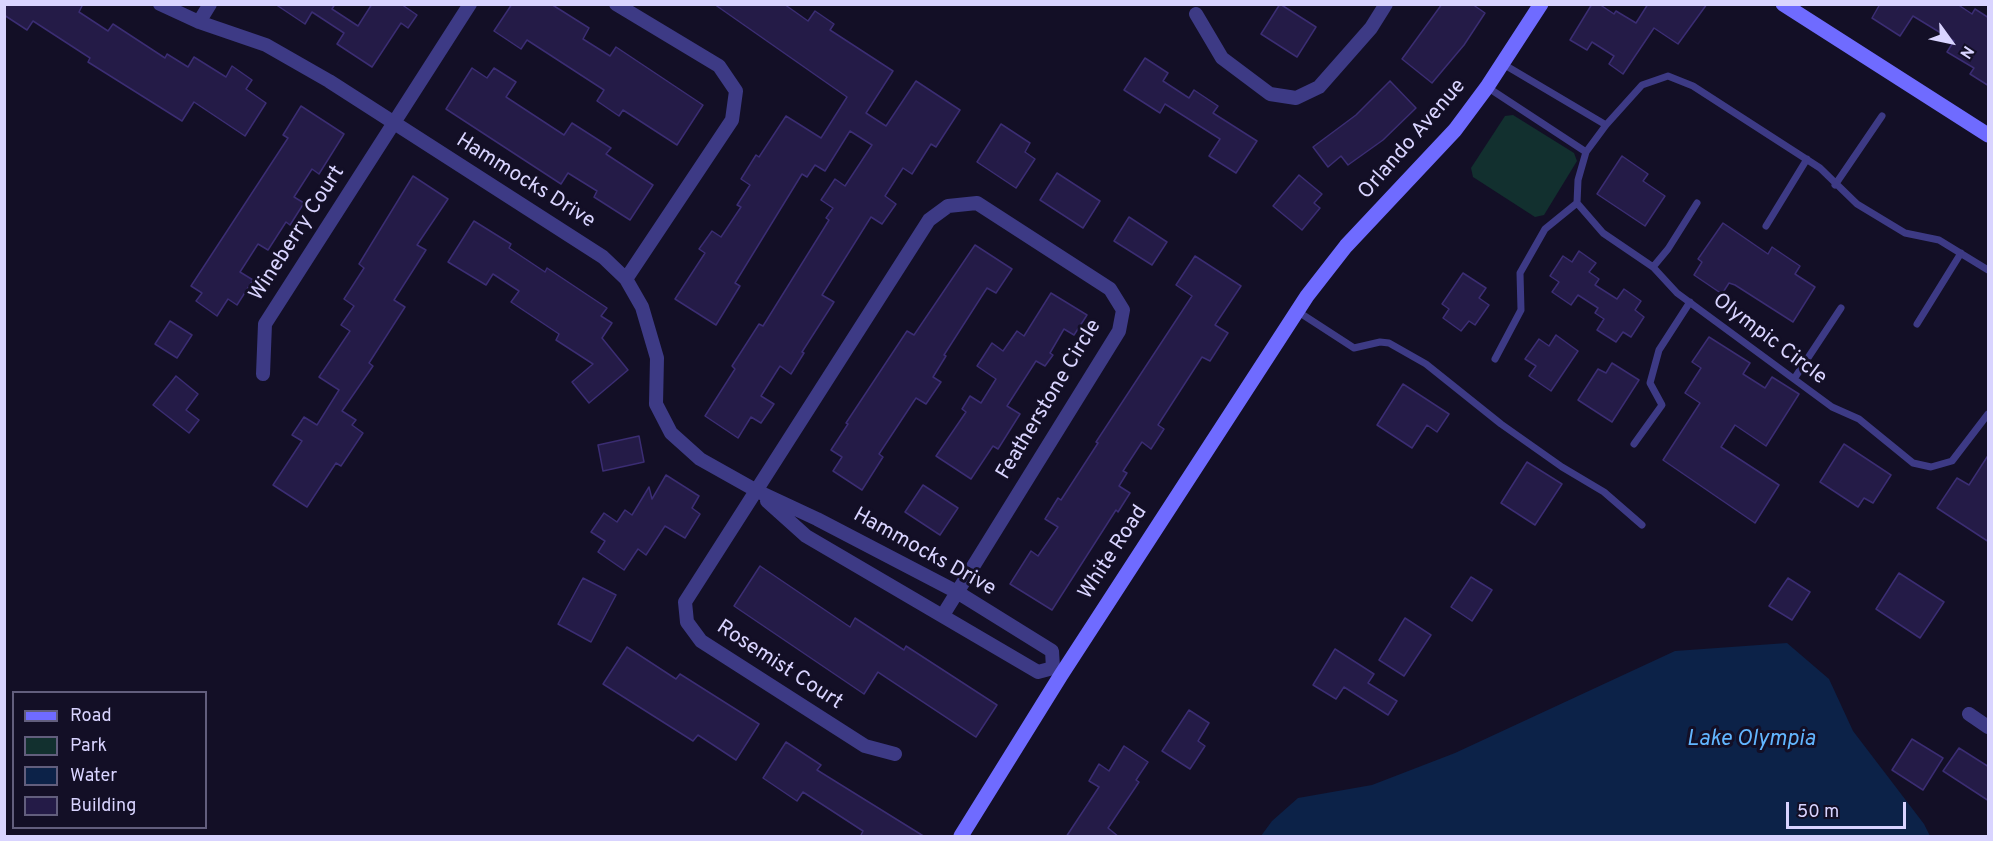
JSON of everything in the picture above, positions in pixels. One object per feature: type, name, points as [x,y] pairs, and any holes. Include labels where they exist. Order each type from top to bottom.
[{"type":"street","name":"Hammocks Drive","points":[[160,4],[199,22],[266,45],[328,81],[603,257],[626,279],[642,308],[657,358],[656,404],[671,433],[700,459],[757,491],[817,519],[957,592],[1052,651],[1057,672],[1038,672],[806,536],[757,491]]},
{"type":"street","points":[[199,22],[210,4]]},
{"type":"street","name":"Wineberry Court","points":[[263,374],[265,324],[470,4]]},
{"type":"street","points":[[616,4],[719,66],[736,91],[732,120],[626,279]]},
{"type":"street","points":[[1196,14],[1222,58],[1270,94],[1296,98],[1318,87],[1371,28],[1386,4]]},
{"type":"street","name":"Orlando Avenue","points":[[1307,296],[1346,246],[1455,130],[1503,64],[1541,4]]},
{"type":"street","points":[[1783,4],[1989,135]]},
{"type":"street","name":"Featherstone Circle","points":[[757,491],[929,220],[948,206],[977,203],[1110,289],[1123,310],[1119,331],[943,615]]},
{"type":"street","name":"White Road","points":[[961,837],[1057,672],[1307,296]]},
{"type":"street","name":"Rosemist Court","points":[[757,491],[685,602],[687,622],[701,641],[865,746],[895,754]]},
{"type":"street","points":[[1969,714],[1989,727]]},
{"type":"lane","points":[[1503,64],[1606,125]]},
{"type":"lane","points":[[1495,359],[1521,310],[1520,273],[1545,229],[1577,203],[1578,180],[1586,152],[1606,125],[1642,85],[1668,76],[1688,83],[1807,159],[1820,168],[1857,204],[1905,233],[1939,240],[1988,267]]},
{"type":"lane","points":[[1487,87],[1586,152]]},
{"type":"lane","points":[[1836,186],[1882,116]]},
{"type":"lane","points":[[1766,226],[1807,159]]},
{"type":"lane","name":"Olympic Circle","points":[[1577,203],[1603,233],[1653,267],[1690,302],[1832,407],[1859,419],[1913,463],[1930,467],[1952,461],[1989,414]]},
{"type":"lane","points":[[1653,267],[1668,249],[1697,203]]},
{"type":"lane","points":[[1917,324],[1961,254]]},
{"type":"lane","points":[[1634,444],[1662,405],[1650,383],[1659,350],[1690,302]]},
{"type":"lane","points":[[1794,379],[1841,308]]},
{"type":"lane","points":[[1297,311],[1354,348],[1380,342],[1389,343],[1426,364],[1501,424],[1562,467],[1604,492],[1642,525]]},
{"type":"green space","points":[[1513,115],[1574,153],[1577,161],[1544,215],[1535,217],[1473,177],[1471,168],[1505,116]]},
{"type":"water","name":"Lake Olympia","points":[[1787,643],[1829,679],[1853,731],[1924,824],[1930,836],[1261,836],[1272,821],[1298,798],[1372,785],[1455,753],[1675,651]]},
{"type":"building","points":[[4,4],[83,4],[79,12],[108,31],[113,24],[165,58],[167,54],[188,67],[194,57],[226,77],[232,66],[252,80],[246,89],[266,103],[245,136],[194,102],[182,121],[88,62],[90,58],[33,21],[27,30],[4,15]]},
{"type":"building","points":[[275,4],[335,4],[332,9],[358,26],[372,4],[401,4],[417,15],[408,28],[401,23],[372,67],[337,44],[344,33],[312,12],[305,24]]},
{"type":"building","points":[[512,4],[551,4],[589,28],[583,39],[610,56],[616,47],[703,105],[677,145],[623,110],[619,116],[597,101],[604,90],[527,40],[521,49],[494,31]]},
{"type":"building","points":[[714,4],[784,4],[808,21],[815,11],[834,24],[830,30],[893,71],[866,113],[886,126],[916,81],[960,110],[936,147],[931,144],[912,174],[903,168],[885,196],[896,204],[882,224],[871,217],[822,295],[834,302],[802,352],[804,353],[791,374],[780,366],[761,396],[774,404],[761,423],[751,417],[738,438],[705,416],[735,369],[732,366],[759,324],[763,326],[829,220],[826,218],[833,208],[821,200],[835,179],[845,186],[872,145],[850,131],[825,171],[815,165],[807,177],[802,174],[735,283],[740,286],[716,325],[675,299],[705,253],[699,249],[712,231],[721,237],[741,207],[737,205],[750,185],[741,179],[756,155],[759,157],[786,116],[821,138],[847,97]]},
{"type":"building","points":[[1280,4],[1316,27],[1297,57],[1261,34]]},
{"type":"building","points":[[1442,4],[1472,4],[1485,13],[1464,45],[1432,83],[1402,59]]},
{"type":"building","points":[[1592,4],[1599,4],[1614,14],[1616,11],[1636,23],[1648,4],[1707,4],[1678,44],[1654,28],[1623,74],[1609,64],[1614,56],[1592,42],[1587,50],[1570,40]]},
{"type":"building","points":[[1880,4],[1957,4],[1972,14],[1975,9],[1989,18],[1989,86],[1970,74],[1974,68],[1947,52],[1954,41],[1913,16],[1900,36],[1872,18]]},
{"type":"building","points":[[1145,58],[1168,73],[1163,81],[1189,98],[1194,90],[1218,106],[1213,113],[1257,141],[1236,173],[1209,156],[1220,139],[1165,104],[1160,113],[1124,90]]},
{"type":"building","points":[[472,68],[487,78],[494,68],[516,82],[506,97],[564,135],[572,123],[611,148],[606,154],[653,185],[630,220],[594,197],[597,191],[568,173],[561,184],[446,109]]},
{"type":"building","points":[[1390,81],[1416,108],[1383,140],[1348,165],[1341,156],[1328,167],[1313,147],[1356,115]]},
{"type":"building","points":[[301,106],[344,134],[319,174],[312,169],[294,197],[304,203],[290,225],[286,222],[268,250],[258,244],[240,272],[253,280],[237,305],[228,299],[217,316],[196,301],[202,293],[191,286],[288,138],[283,135]]},
{"type":"building","points":[[1001,124],[1030,143],[1025,152],[1035,159],[1016,188],[977,162]]},
{"type":"building","points":[[1622,156],[1648,174],[1643,181],[1665,196],[1645,226],[1597,194]]},
{"type":"building","points":[[1057,173],[1100,201],[1083,228],[1040,200]]},
{"type":"building","points":[[1299,175],[1322,194],[1314,203],[1320,208],[1302,230],[1273,206]]},
{"type":"building","points":[[413,176],[448,199],[417,245],[426,250],[394,300],[405,307],[369,363],[373,366],[342,411],[356,420],[352,425],[363,433],[341,466],[336,463],[307,507],[273,485],[302,441],[292,435],[304,417],[317,425],[339,390],[319,377],[350,331],[341,325],[354,306],[344,299],[364,268],[359,264]]},
{"type":"building","points":[[1129,217],[1167,242],[1152,265],[1114,241]]},
{"type":"building","points":[[474,221],[511,244],[509,248],[545,272],[547,268],[607,308],[601,316],[612,323],[602,338],[628,370],[589,403],[572,382],[593,364],[556,340],[559,334],[511,302],[519,291],[493,274],[486,285],[448,262]]},
{"type":"building","points":[[1723,223],[1768,254],[1772,247],[1800,266],[1795,274],[1815,287],[1793,322],[1735,285],[1729,283],[1722,294],[1694,275],[1702,262],[1698,259]]},
{"type":"building","points":[[975,245],[1012,269],[996,293],[987,288],[944,355],[946,356],[933,377],[941,382],[926,404],[916,398],[879,454],[883,457],[862,490],[833,471],[842,457],[831,450],[848,424],[846,423],[907,331],[914,335]]},
{"type":"building","points":[[1579,251],[1596,263],[1589,272],[1599,279],[1595,285],[1617,299],[1624,289],[1641,301],[1635,310],[1644,317],[1631,337],[1623,332],[1616,342],[1597,330],[1604,319],[1595,313],[1598,308],[1578,295],[1571,305],[1552,292],[1559,282],[1550,276],[1563,256],[1572,262]]},
{"type":"building","points":[[1195,256],[1241,286],[1215,325],[1228,333],[1210,361],[1202,357],[1158,425],[1164,429],[1151,449],[1142,442],[1123,471],[1127,473],[1119,486],[1130,493],[1118,512],[1116,510],[1052,610],[1010,584],[1031,551],[1038,556],[1058,527],[1045,519],[1058,498],[1061,500],[1098,443],[1096,442],[1192,296],[1176,285]]},
{"type":"building","points":[[1463,273],[1486,288],[1479,298],[1489,305],[1475,325],[1469,321],[1461,331],[1443,318],[1449,309],[1442,304]]},
{"type":"building","points":[[1051,293],[1087,315],[1074,335],[1064,329],[1050,353],[1053,355],[1045,366],[1036,361],[1007,406],[1020,414],[998,449],[993,446],[971,479],[936,456],[966,412],[962,409],[970,396],[981,403],[996,379],[977,366],[992,343],[1003,351],[1017,331],[1024,336]]},
{"type":"building","points":[[170,321],[192,335],[177,358],[155,344]]},
{"type":"building","points":[[1556,335],[1578,351],[1551,391],[1529,376],[1536,366],[1525,359],[1539,339],[1549,346]]},
{"type":"building","points":[[1709,337],[1750,363],[1743,374],[1765,388],[1772,377],[1799,394],[1766,446],[1735,425],[1721,447],[1779,485],[1755,523],[1663,460],[1700,403],[1685,393],[1701,368],[1692,362]]},
{"type":"building","points":[[1612,363],[1639,380],[1612,422],[1578,400],[1598,369],[1606,373]]},
{"type":"building","points":[[176,376],[198,394],[186,410],[199,420],[189,433],[153,405]]},
{"type":"building","points":[[1403,384],[1449,414],[1437,432],[1427,425],[1412,448],[1377,425]]},
{"type":"building","points":[[639,436],[644,462],[603,471],[598,445]]},
{"type":"building","points":[[1844,444],[1891,475],[1873,503],[1864,498],[1858,507],[1820,482]]},
{"type":"building","points":[[1989,454],[1989,542],[1937,508],[1957,478],[1969,485]]},
{"type":"building","points":[[1527,462],[1562,484],[1535,525],[1501,503]]},
{"type":"building","points":[[666,475],[699,496],[692,508],[700,514],[685,538],[665,526],[646,555],[638,549],[624,570],[598,552],[605,541],[591,532],[604,513],[617,522],[625,510],[632,515],[649,487],[652,499]]},
{"type":"building","points":[[923,485],[958,508],[940,535],[905,512]]},
{"type":"building","points":[[760,566],[850,627],[855,618],[904,650],[906,646],[997,705],[976,737],[878,672],[864,694],[734,606]]},
{"type":"building","points":[[1899,573],[1944,602],[1920,638],[1876,609]]},
{"type":"building","points":[[1471,577],[1492,590],[1472,621],[1451,607]]},
{"type":"building","points":[[583,578],[616,595],[591,642],[558,624]]},
{"type":"building","points":[[1788,578],[1810,592],[1792,620],[1769,606]]},
{"type":"building","points":[[1405,618],[1431,635],[1404,676],[1379,660]]},
{"type":"building","points":[[627,647],[676,679],[680,674],[759,724],[736,760],[698,735],[693,741],[603,684]]},
{"type":"building","points":[[1335,649],[1374,674],[1368,683],[1397,701],[1388,715],[1344,687],[1336,699],[1313,685]]},
{"type":"building","points":[[1189,710],[1209,723],[1198,741],[1205,746],[1190,769],[1162,751]]},
{"type":"building","points":[[1912,739],[1943,758],[1923,790],[1892,770]]},
{"type":"building","points":[[786,742],[821,765],[817,770],[925,837],[860,837],[863,831],[803,792],[797,801],[763,778]]},
{"type":"building","points":[[1124,746],[1148,762],[1136,780],[1139,782],[1108,828],[1119,837],[1066,837],[1099,787],[1089,781],[1099,764],[1109,771]]},
{"type":"building","points":[[1959,748],[1989,767],[1989,801],[1943,771]]}]
